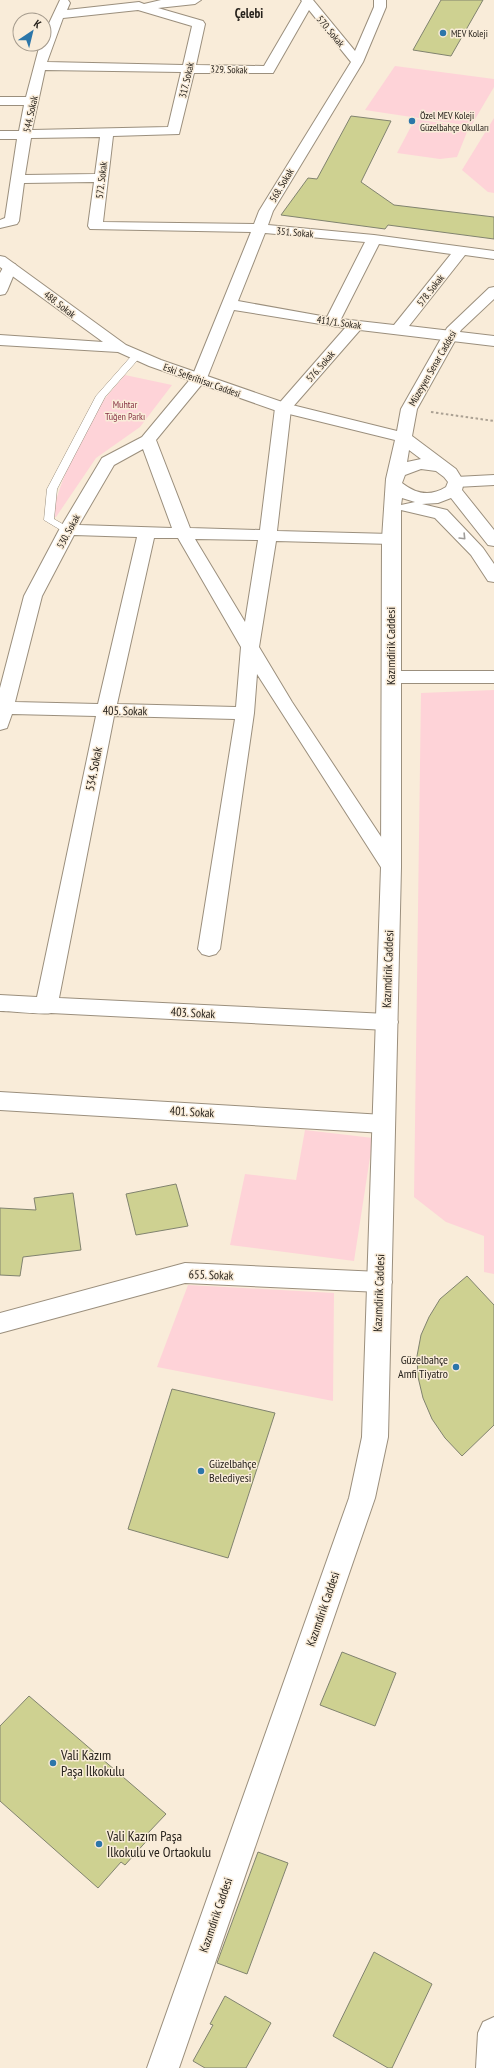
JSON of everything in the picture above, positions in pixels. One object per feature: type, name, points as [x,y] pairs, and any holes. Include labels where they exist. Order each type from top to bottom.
[{"type":"street","name":"544. Sokak","points":[[0,224],[12,221],[25,134],[40,66],[58,15],[66,0]]},
{"type":"street","points":[[139,6],[195,0]]},
{"type":"street","name":"568. Sokak","points":[[199,378],[266,211],[356,62],[380,7],[380,0]]},
{"type":"street","name":"570. Sokak","points":[[307,2],[356,62]]},
{"type":"street","name":"329. Sokak","points":[[40,66],[268,70],[307,2]]},
{"type":"street","name":"317. Sokak","points":[[0,135],[174,131],[199,24],[139,6],[58,15]]},
{"type":"street","points":[[0,101],[32,101]]},
{"type":"street","name":"572. Sokak","points":[[95,226],[107,133]]},
{"type":"street","points":[[18,179],[101,178]]},
{"type":"street","name":"351. Sokak","points":[[95,226],[260,228],[374,239],[494,255]]},
{"type":"street","points":[[332,322],[374,239]]},
{"type":"street","name":"578. Sokak","points":[[398,330],[461,251]]},
{"type":"street","points":[[0,291],[5,264]]},
{"type":"street","name":"488. Sokak","points":[[5,264],[86,325],[121,348]]},
{"type":"street","name":"Müzeyyen Senar Caddesi","points":[[395,478],[409,409],[455,328],[494,291]]},
{"type":"street","name":"411/1. Sokak","points":[[228,304],[332,322],[494,341]]},
{"type":"street","name":"576. Sokak","points":[[283,408],[356,325]]},
{"type":"street","name":"Eski Seferihisar Caddesi","points":[[0,340],[121,348],[283,408],[403,437]]},
{"type":"street","name":"530. Sokak","points":[[2,714],[33,596],[68,530],[108,462],[148,440],[199,378]]},
{"type":"street","points":[[209,949],[245,713],[250,648],[268,534],[283,408]]},
{"type":"street","points":[[403,437],[448,471],[454,486],[494,541]]},
{"type":"street","points":[[148,440],[182,531],[250,648],[391,867]]},
{"type":"street","points":[[441,467],[421,464],[407,467],[395,478],[404,494],[426,498],[440,497],[454,486],[494,480]]},
{"type":"street","name":"Kazımdirik Caddesi","points":[[163,2068],[362,1498],[375,1437],[391,867],[391,538],[395,478]]},
{"type":"street","points":[[426,498],[477,552],[494,577]]},
{"type":"street","points":[[393,509],[415,507],[441,514]]},
{"type":"street","points":[[68,530],[182,531],[391,538]]},
{"type":"street","name":"534. Sokak","points":[[46,1007],[106,711],[147,531]]},
{"type":"street","points":[[391,677],[494,677]]},
{"type":"street","name":"405. Sokak","points":[[2,714],[106,711],[245,713]]},
{"type":"street","name":"403. Sokak","points":[[0,1004],[386,1022]]},
{"type":"street","name":"401. Sokak","points":[[0,1101],[384,1124]]},
{"type":"street","name":"655. Sokak","points":[[0,1323],[184,1273],[380,1282]]},
{"type":"street","points":[[492,2068],[490,2061],[494,2033]]},
{"type":"lane","points":[[68,530],[49,520],[52,489],[101,396],[137,355]]},
{"type":"path","points":[[409,409],[494,421]]},
{"type":"green space","points":[[395,66],[494,79],[494,87],[471,126],[365,110]]},
{"type":"green space","points":[[494,118],[494,193],[488,192],[462,170]]},
{"type":"green space","points":[[415,119],[469,127],[457,157],[440,159],[397,153]]},
{"type":"green space","name":"Muhtar Tüğen Parkı","points":[[125,375],[172,385],[140,427],[96,458],[56,517],[52,517],[69,464],[88,425],[97,409]]},
{"type":"green space","points":[[494,690],[494,1274],[484,1272],[484,1236],[446,1222],[414,1197],[421,693]]},
{"type":"green space","points":[[305,1130],[373,1138],[354,1261],[230,1245],[245,1174],[296,1180]]},
{"type":"green space","points":[[188,1285],[334,1293],[333,1401],[157,1367]]},
{"type":"building","name":"MEV Koleji","points":[[441,0],[483,0],[451,56],[413,50]]},
{"type":"building","points":[[351,116],[391,121],[361,182],[394,205],[494,217],[494,239],[388,225],[385,229],[281,215],[308,178],[317,179]]},
{"type":"building","points":[[176,1184],[188,1226],[136,1235],[126,1194]]},
{"type":"building","points":[[73,1193],[81,1250],[23,1257],[20,1276],[0,1275],[0,1208],[36,1210],[34,1198]]},
{"type":"building","name":"Güzelbahçe Amfi Tiyatro","points":[[467,1276],[494,1305],[494,1425],[462,1456],[445,1438],[432,1419],[423,1398],[418,1377],[417,1356],[421,1335],[429,1317],[440,1299]]},
{"type":"building","name":"Güzelbahçe Belediyesi","points":[[172,1389],[275,1413],[228,1558],[128,1529]]},
{"type":"building","points":[[342,1652],[396,1673],[375,1726],[320,1705]]},
{"type":"building","name":"Vali Kazım Paşa İlkokulu","points":[[29,1696],[166,1814],[148,1833],[151,1836],[125,1865],[121,1862],[98,1888],[0,1801],[0,1726]]},
{"type":"building","points":[[258,1852],[288,1863],[247,1974],[217,1963]]},
{"type":"building","points":[[374,1952],[432,1984],[392,2068],[388,2068],[333,2036]]},
{"type":"building","points":[[225,1996],[271,2023],[246,2068],[205,2068],[193,2061],[213,2025],[210,2024]]},
{"type":"place","name":"MEV Koleji","points":[[443,33]]},
{"type":"place","name":"Özel MEV Koleji Güzelbahçe Okulları","points":[[412,121]]},
{"type":"place","name":"Güzelbahçe Amfi Tiyatro","points":[[456,1367]]},
{"type":"place","name":"Güzelbahçe Belediyesi","points":[[201,1471]]},
{"type":"place","name":"Vali Kazım Paşa İlkokulu","points":[[53,1763]]},
{"type":"place","name":"Vali Kazım Paşa İlkokulu ve Ortaokulu","points":[[99,1844]]},
{"type":"district","name":"Çelebi","points":[[249,13]]}]
